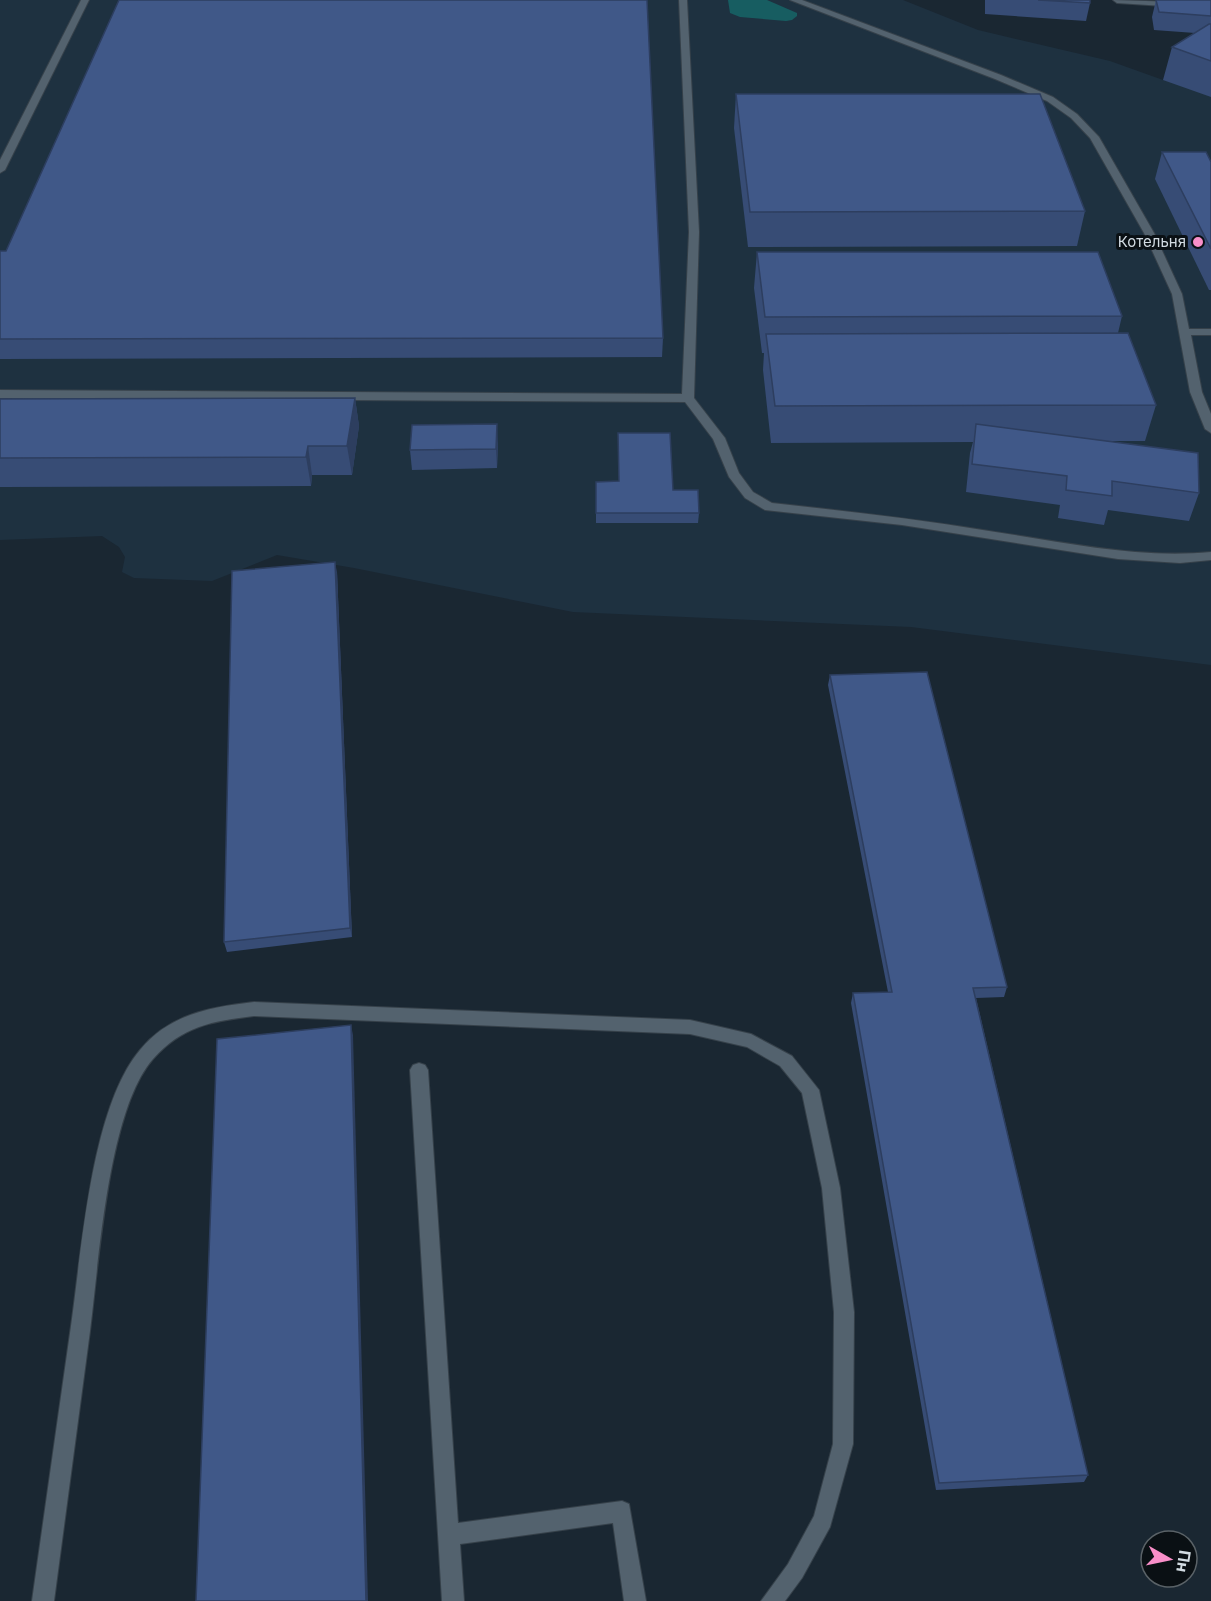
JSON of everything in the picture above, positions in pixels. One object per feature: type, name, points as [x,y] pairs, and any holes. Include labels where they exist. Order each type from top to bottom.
[{"type":"lane","points":[[0,170],[85,0]]},
{"type":"lane","points":[[683,0],[694,232],[688,398],[719,438],[733,474],[749,495],[769,507],[902,522],[1118,555],[1180,559],[1211,556]]},
{"type":"lane","points":[[795,0],[998,77],[1050,99],[1074,116],[1094,137],[1149,233],[1177,294],[1196,393],[1211,429]]},
{"type":"lane","points":[[1118,0],[1211,6]]},
{"type":"lane","points":[[1184,332],[1211,332]]},
{"type":"lane","points":[[0,394],[688,398]]},
{"type":"lane","points":[[43,1601],[103,1165],[122,1097],[141,1057],[169,1032],[209,1015],[254,1008],[690,1027],[751,1041],[786,1060],[810,1090],[831,1188],[844,1312],[843,1444],[823,1520],[795,1571],[772,1601]]},
{"type":"lane","points":[[419,1070],[453,1601]]},
{"type":"lane","points":[[449,1535],[622,1511],[635,1601]]},
{"type":"shaded area","points":[[0,0],[903,0],[978,30],[1110,61],[1163,80],[1200,56],[1211,60],[1211,665],[911,627],[573,612],[277,555],[212,581],[134,578],[122,572],[125,557],[119,547],[102,536],[0,540]]},
{"type":"shaded area","points":[[728,0],[767,0],[797,13],[797,16],[786,21],[740,17],[730,13]]},
{"type":"building","points":[[119,0],[647,0],[663,338],[0,339],[0,251],[6,251]]},
{"type":"building","points":[[1038,0],[1090,0],[1090,3]]},
{"type":"building","points":[[1156,0],[1211,0],[1211,16],[1159,12]]},
{"type":"building","points":[[1211,24],[1211,61],[1172,47]]},
{"type":"building","points":[[736,94],[1040,94],[1085,211],[750,212]]},
{"type":"building","points":[[1162,152],[1206,152],[1211,162],[1211,249]]},
{"type":"building","points":[[757,252],[1098,252],[1122,316],[765,317]]},
{"type":"building","points":[[1128,333],[1156,405],[775,406],[766,334]]},
{"type":"building","points":[[355,398],[347,446],[308,446],[306,457],[0,458],[0,399]]},
{"type":"building","points":[[497,424],[496,449],[410,450],[412,425]]},
{"type":"building","points":[[976,424],[1198,453],[1199,493],[1112,481],[1112,496],[1066,490],[1067,476],[972,464]]},
{"type":"building","points":[[618,433],[670,433],[673,490],[698,490],[699,513],[596,513],[596,482],[619,481]]},
{"type":"building","points":[[335,562],[350,928],[224,942],[232,571]]},
{"type":"building","points":[[927,672],[1007,987],[973,988],[1088,1475],[939,1483],[853,993],[892,992],[830,675]]},
{"type":"building","points":[[351,1025],[366,1601],[196,1601],[217,1039]]},
{"type":"place","name":"Котельня","points":[[1198,242]]}]
